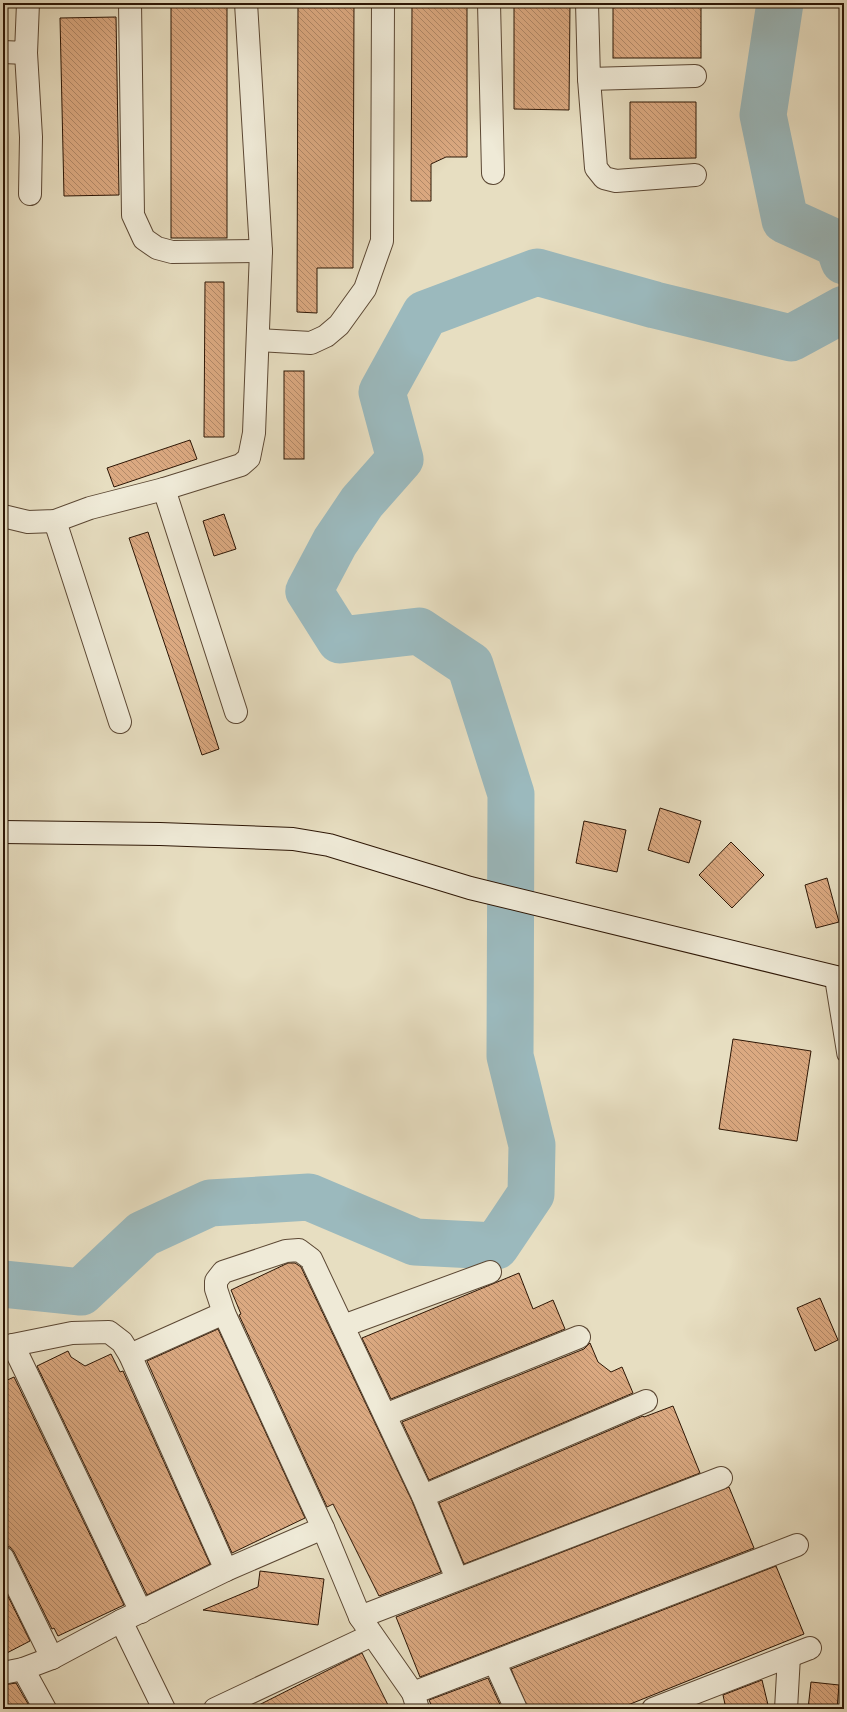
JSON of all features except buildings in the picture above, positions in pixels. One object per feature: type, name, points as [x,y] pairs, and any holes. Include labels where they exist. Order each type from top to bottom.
[{"type":"street","points":[[28,3],[26,53],[31,137],[30,194]]},
{"type":"street","points":[[130,3],[133,215],[144,239],[157,248],[172,252],[261,251]]},
{"type":"street","points":[[3,516],[28,522],[55,521],[90,508],[164,489],[241,465],[249,458],[254,433],[261,251],[246,3]]},
{"type":"street","points":[[258,340],[311,343],[326,336],[339,325],[365,289],[382,242],[383,3]]},
{"type":"street","points":[[489,3],[493,173]]},
{"type":"street","points":[[587,3],[589,79],[596,168],[604,178],[616,181],[695,175]]},
{"type":"street","points":[[3,52],[26,53]]},
{"type":"street","points":[[589,79],[695,76]]},
{"type":"street","points":[[164,489],[236,712]]},
{"type":"street","points":[[55,521],[120,722]]},
{"type":"street","points":[[3,832],[160,834],[292,839],[329,845],[470,888],[837,977]]},
{"type":"street","points":[[457,1579],[423,1496],[310,1259],[298,1250],[286,1251],[223,1272],[216,1281],[216,1289],[224,1313],[323,1528],[366,1626],[416,1701],[495,1662],[797,1546]]},
{"type":"street","points":[[343,1326],[490,1272]]},
{"type":"street","points":[[130,1355],[224,1313]]},
{"type":"street","points":[[141,1612],[8,1346],[72,1333],[109,1332],[122,1342],[130,1355],[226,1570]]},
{"type":"street","points":[[385,1415],[579,1336]]},
{"type":"street","points":[[423,1496],[646,1401]]},
{"type":"street","points":[[215,1709],[366,1626],[457,1579],[721,1478]]},
{"type":"street","points":[[45,1709],[13,1671],[52,1658],[121,1621],[226,1570],[323,1528]]},
{"type":"street","points":[[3,1558],[52,1658]]},
{"type":"street","points":[[121,1621],[164,1709]]},
{"type":"street","points":[[652,1709],[810,1648]]},
{"type":"street","points":[[786,1709],[789,1656]]},
{"type":"street","points":[[495,1662],[516,1709]]},
{"type":"lane","points":[[837,977],[844,1056]]},
{"type":"waterway","points":[[780,3],[763,115],[785,220],[838,244],[844,261]]},
{"type":"waterway","points":[[3,1284],[81,1292],[143,1234],[210,1203],[309,1197],[415,1242],[496,1246],[531,1194],[532,1145],[510,1056],[511,794],[470,665],[419,631],[340,640],[309,591],[335,542],[362,502],[400,459],[382,392],[425,314],[537,272],[655,305],[791,338],[844,309]]}]
